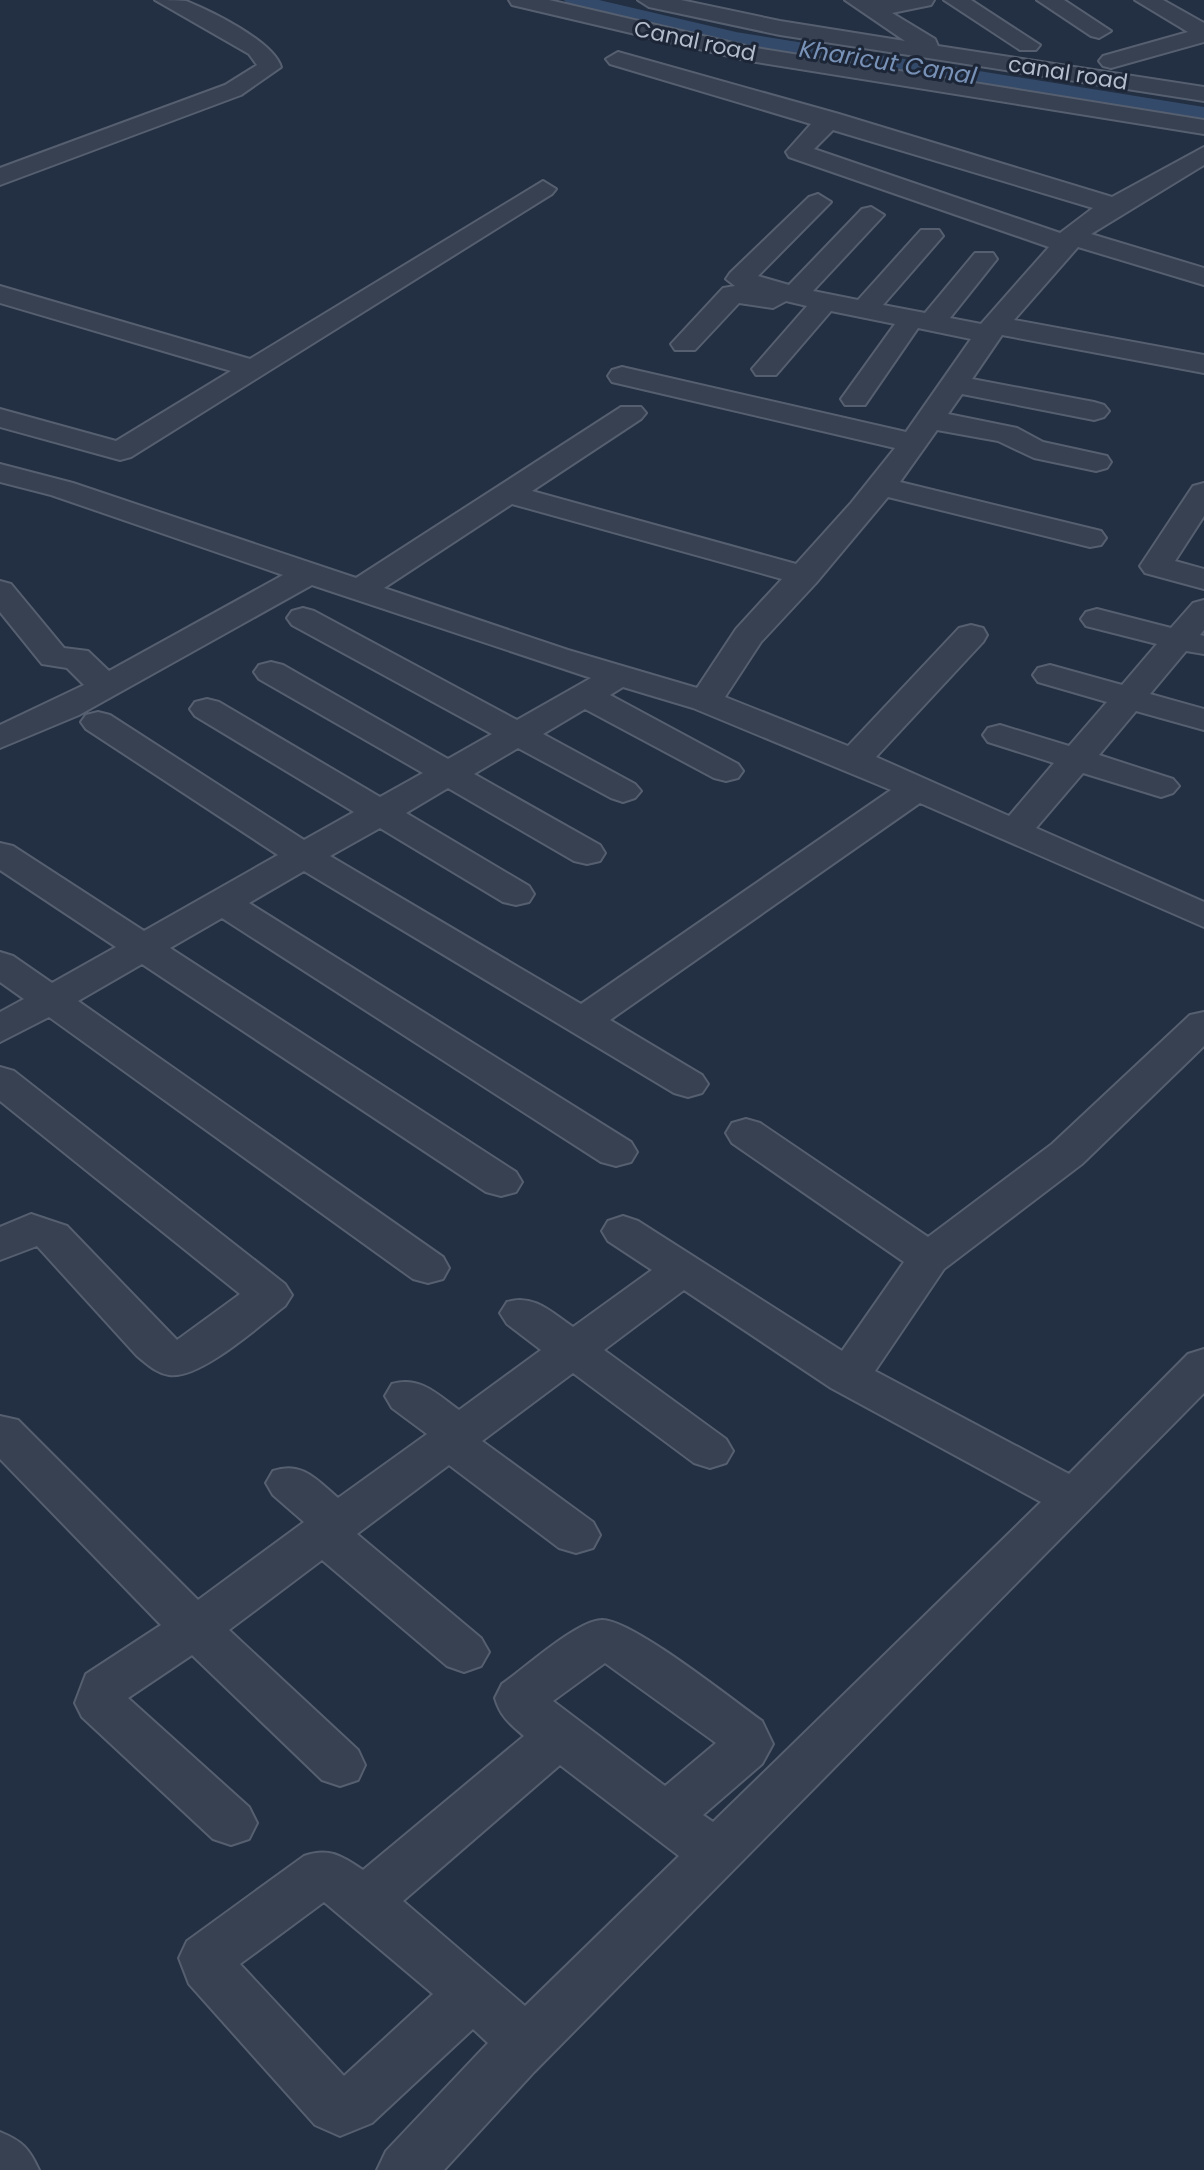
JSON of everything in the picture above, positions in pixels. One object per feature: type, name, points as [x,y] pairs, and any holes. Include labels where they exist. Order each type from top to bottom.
[{"type":"street","points":[[0,177],[233,90],[269,67],[266,57],[257,49],[166,0]]},
{"type":"street","name":"Canal road","points":[[520,0],[750,54],[1204,127]]},
{"type":"street","name":"canal road","points":[[649,0],[780,28],[1204,94]]},
{"type":"street","points":[[864,5],[923,0]]},
{"type":"street","points":[[955,0],[1028,45]]},
{"type":"street","points":[[1048,0],[1099,31]]},
{"type":"street","points":[[1157,1],[1204,33]]},
{"type":"street","points":[[864,5],[941,53]]},
{"type":"street","points":[[1111,61],[1204,33]]},
{"type":"street","points":[[618,59],[830,119],[1114,206]]},
{"type":"street","points":[[830,119],[798,152],[1069,240],[1204,277]]},
{"type":"street","points":[[705,701],[748,636],[805,576],[880,486],[988,335],[1045,265],[1069,240],[1114,206],[1204,155]]},
{"type":"street","points":[[0,418],[120,451],[543,189]]},
{"type":"street","points":[[818,202],[740,279],[794,295],[864,309],[918,326]]},
{"type":"street","points":[[794,295],[871,215]]},
{"type":"street","points":[[864,309],[930,236]]},
{"type":"street","points":[[855,399],[918,326],[984,259]]},
{"type":"street","points":[[0,294],[254,369]]},
{"type":"street","points":[[685,344],[733,294],[746,294],[818,310],[918,326],[1204,364]]},
{"type":"street","points":[[766,369],[818,310]]},
{"type":"street","points":[[622,376],[922,431],[1007,434],[1034,449],[1096,462]]},
{"type":"street","points":[[955,384],[1094,411]]},
{"type":"street","points":[[358,591],[631,413]]},
{"type":"street","points":[[0,473],[62,489],[358,591],[705,701],[853,761],[1204,916]]},
{"type":"street","points":[[880,486],[1090,538]]},
{"type":"street","points":[[1204,492],[1156,566],[1204,579]]},
{"type":"street","points":[[510,494],[805,576]]},
{"type":"street","points":[[0,738],[105,686],[308,574]]},
{"type":"street","points":[[0,591],[54,657],[76,658],[105,686]]},
{"type":"street","points":[[1015,831],[1129,698],[1192,642],[1204,610]]},
{"type":"street","points":[[303,618],[623,791]]},
{"type":"street","points":[[1097,619],[1192,642]]},
{"type":"street","points":[[853,761],[971,635]]},
{"type":"street","points":[[658,685],[748,636]]},
{"type":"street","points":[[271,672],[587,853]]},
{"type":"street","points":[[0,1029],[621,675]]},
{"type":"street","points":[[1050,675],[1204,720]]},
{"type":"street","points":[[584,695],[726,771]]},
{"type":"street","points":[[207,709],[516,894]]},
{"type":"street","points":[[98,722],[302,855],[688,1084]]},
{"type":"street","points":[[1000,735],[1161,786]]},
{"type":"street","points":[[581,1022],[916,789]]},
{"type":"street","points":[[0,854],[501,1182]]},
{"type":"street","points":[[222,902],[616,1152]]},
{"type":"street","points":[[0,964],[428,1268]]},
{"type":"street","points":[[847,1376],[888,1323],[929,1258],[1067,1154],[1204,1024]]},
{"type":"street","points":[[0,1080],[270,1295],[195,1350],[172,1360],[153,1345],[52,1236],[31,1229],[0,1245]]},
{"type":"street","points":[[746,1133],[929,1258]]},
{"type":"street","points":[[623,1231],[847,1376],[1074,1498]]},
{"type":"street","points":[[231,1823],[100,1703],[104,1688],[195,1628],[570,1349],[683,1269]]},
{"type":"street","points":[[522,1313],[710,1451]]},
{"type":"street","points":[[406,2170],[527,2042],[1204,1365]]},
{"type":"street","points":[[408,1396],[453,1437],[576,1535]]},
{"type":"street","points":[[1,1432],[195,1628],[340,1765]]},
{"type":"street","points":[[289,1483],[330,1528],[464,1652]]},
{"type":"street","points":[[665,1817],[748,1744],[744,1736],[613,1642],[602,1639],[520,1698],[522,1705],[559,1736],[665,1817],[716,1854]]},
{"type":"street","points":[[365,1901],[559,1736]]},
{"type":"street","points":[[472,1994],[352,2105],[340,2110],[208,1967],[206,1958],[323,1872],[365,1901],[472,1994],[527,2042]]},
{"type":"street","points":[[0,2159],[10,2170]]},
{"type":"waterway","name":"Kharicut Canal","points":[[574,0],[736,38],[1204,113]]}]
